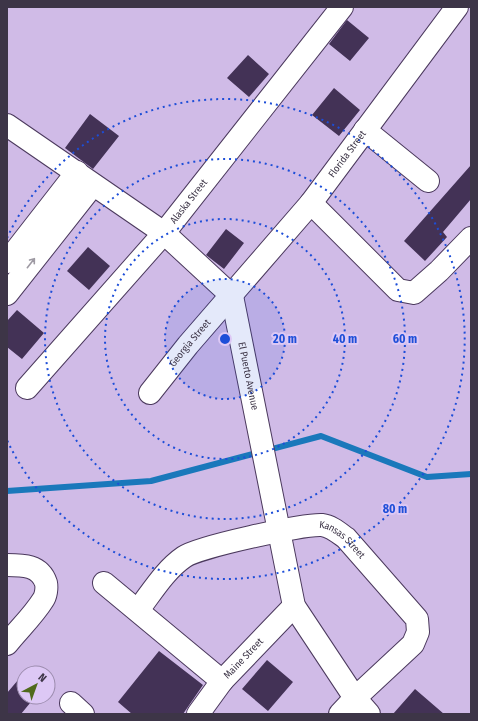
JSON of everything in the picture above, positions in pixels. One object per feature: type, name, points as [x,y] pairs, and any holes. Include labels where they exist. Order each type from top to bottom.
[{"type":"street","name":"Alaska Street","points":[[27,388],[164,233],[342,7]]},
{"type":"street","name":"Florida Street","points":[[232,296],[311,203],[457,7]]},
{"type":"street","points":[[7,125],[164,233],[232,296]]},
{"type":"street","points":[[365,130],[428,181]]},
{"type":"street","points":[[7,262],[85,178]]},
{"type":"street","points":[[7,294],[85,178]]},
{"type":"street","points":[[311,203],[398,290],[414,293],[439,271],[471,238]]},
{"type":"street","name":"Georgia Street","points":[[150,393],[188,345],[232,296]]},
{"type":"street","name":"El Puerto Avenue","points":[[232,296],[294,606],[355,698],[368,714]]},
{"type":"street","name":"Kansas Street","points":[[138,610],[166,573],[185,556],[198,551],[278,532],[323,525],[335,530],[346,538],[417,619],[418,632],[413,644],[340,714]]},
{"type":"street","points":[[7,565],[22,565],[34,568],[44,576],[47,586],[44,599],[7,644]]},
{"type":"street","points":[[104,582],[222,681]]},
{"type":"street","name":"Maine Street","points":[[198,714],[222,681],[294,606]]},
{"type":"building","points":[[347,20],[369,38],[350,61],[329,44]]},
{"type":"building","points":[[248,55],[269,74],[249,97],[227,78]]},
{"type":"building","points":[[334,88],[360,110],[339,136],[312,115]]},
{"type":"building","points":[[90,114],[119,136],[93,169],[65,148]]},
{"type":"building","points":[[471,165],[471,199],[443,232],[447,237],[425,261],[404,241]]},
{"type":"building","points":[[226,229],[244,243],[224,269],[206,255]]},
{"type":"building","points":[[88,247],[110,266],[89,290],[67,271]]},
{"type":"building","points":[[17,310],[44,333],[22,359],[7,347],[7,321]]},
{"type":"building","points":[[159,651],[203,685],[183,714],[132,714],[118,702]]},
{"type":"building","points":[[267,660],[293,682],[268,711],[242,689]]},
{"type":"building","points":[[16,682],[16,705],[28,705],[21,714],[7,714],[7,693]]},
{"type":"building","points":[[415,689],[444,714],[393,714]]},
{"type":"waterway","points":[[7,491],[151,481],[321,436],[427,477],[471,474]]}]
